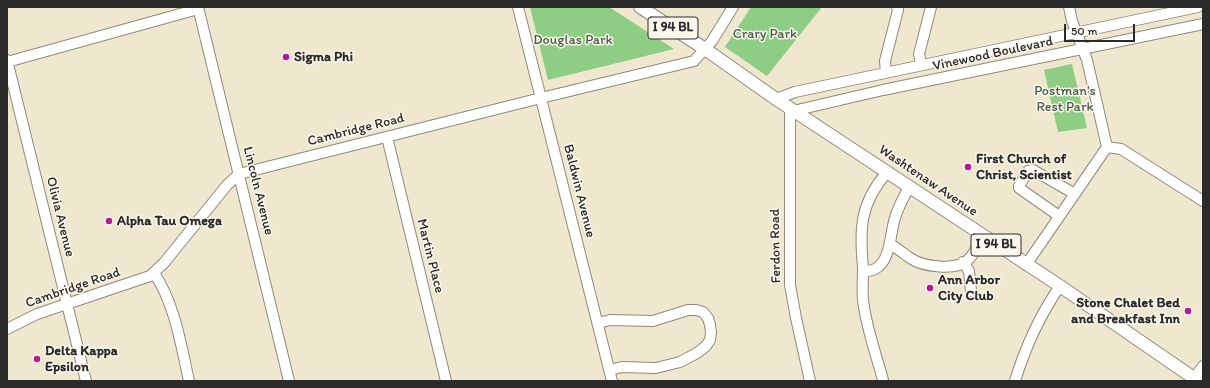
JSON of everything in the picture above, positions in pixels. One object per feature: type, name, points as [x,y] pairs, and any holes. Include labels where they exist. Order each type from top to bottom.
[{"type":"main road","name":"Washtenaw Avenue","points":[[640,7],[705,49],[792,110],[1060,286],[1196,380]]},
{"type":"street","name":"Baldwin Avenue","points":[[518,7],[612,381]]},
{"type":"street","name":"Cambridge Road","points":[[7,329],[27,318],[144,279],[154,273],[164,263],[227,185],[239,174],[694,61],[705,49],[733,7]]},
{"type":"street","points":[[883,90],[885,61],[898,10],[897,7]]},
{"type":"street","points":[[920,64],[919,54],[927,18],[932,7]]},
{"type":"street","points":[[1026,265],[1107,147],[1087,60],[1076,33],[1069,7]]},
{"type":"street","name":"Vinewood Boulevard","points":[[776,99],[795,92],[920,64],[1198,7]]},
{"type":"street","points":[[7,61],[198,8]]},
{"type":"street","name":"Lincoln Avenue","points":[[198,8],[289,381]]},
{"type":"street","name":"Vinewood Boulevard","points":[[792,110],[1203,24]]},
{"type":"street","name":"Olivia Avenue","points":[[7,61],[86,381]]},
{"type":"street","name":"Ferdon Road","points":[[792,110],[790,285],[794,312],[810,381]]},
{"type":"street","name":"Martin Place","points":[[386,137],[446,381]]},
{"type":"street","points":[[1107,147],[1121,149],[1203,201]]},
{"type":"street","points":[[1060,216],[1019,188],[1028,171],[1033,170],[1075,194]]},
{"type":"street","points":[[883,380],[866,320],[863,299],[861,237],[862,222],[865,210],[878,182],[887,172]]},
{"type":"street","points":[[863,271],[874,270],[882,264],[890,244],[894,219],[909,186]]},
{"type":"street","points":[[890,244],[910,258],[928,266],[958,265],[967,260],[983,236]]},
{"type":"street","points":[[963,262],[969,271],[971,291]]},
{"type":"street","points":[[154,273],[160,282],[174,320],[189,381]]},
{"type":"street","points":[[1015,381],[1020,363],[1034,332],[1051,299],[1060,286]]},
{"type":"street","points":[[598,323],[610,320],[653,321],[688,310],[696,310],[703,312],[708,318],[712,333],[706,346],[697,353],[680,362],[656,368],[622,367],[610,370]]},
{"type":"street","points":[[1196,380],[1203,366]]},
{"type":"green space","name":"Douglas Park","points":[[530,7],[609,7],[674,49],[548,80]]},
{"type":"green space","name":"Crary Park","points":[[751,7],[822,7],[767,76],[725,47]]},
{"type":"green space","name":"Postman's Rest Park","points":[[1072,64],[1087,128],[1058,132],[1044,70]]},
{"type":"place","name":"Sigma Phi","points":[[286,57]]},
{"type":"place","name":"First Church of Christ, Scientist","points":[[968,167]]},
{"type":"place","name":"Alpha Tau Omega","points":[[109,221]]},
{"type":"place","name":"Ann Arbor City Club","points":[[930,288]]},
{"type":"place","name":"Stone Chalet Bed and Breakfast Inn","points":[[1188,311]]},
{"type":"place","name":"Delta Kappa Epsilon","points":[[37,359]]}]
